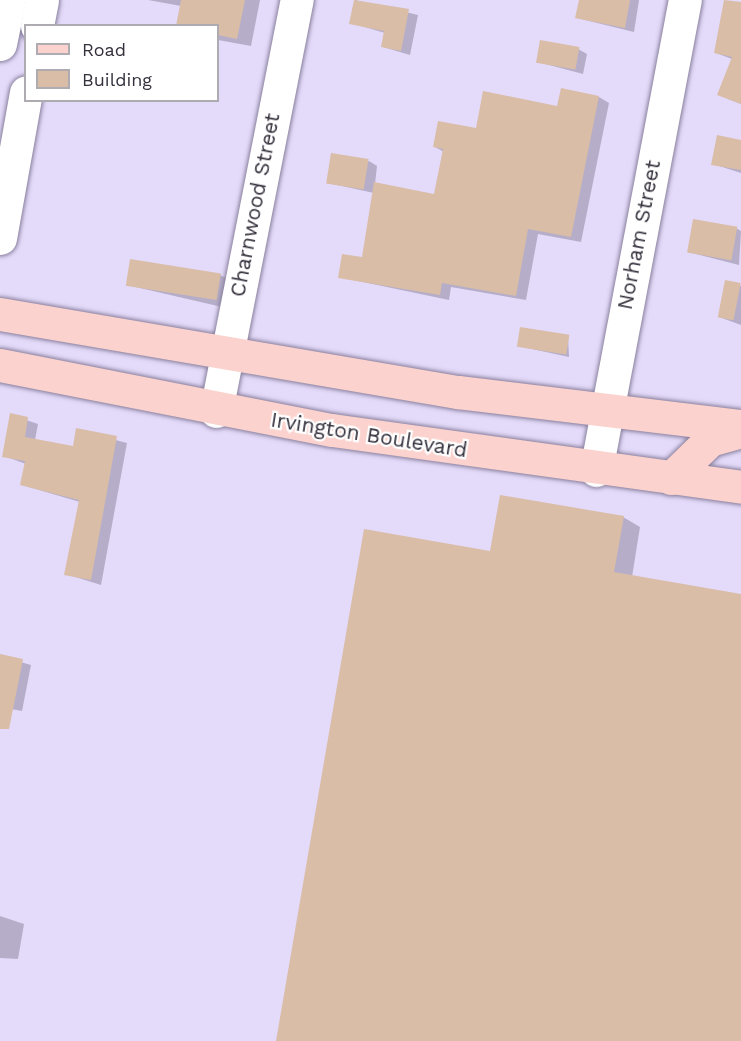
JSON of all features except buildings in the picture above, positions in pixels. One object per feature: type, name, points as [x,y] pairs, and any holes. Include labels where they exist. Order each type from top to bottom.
[{"type":"main road","points":[[0,314],[605,412],[741,426]]},
{"type":"main road","name":"Irvington Boulevard","points":[[0,365],[216,411],[596,470],[741,487]]},
{"type":"main road","points":[[671,478],[710,440],[741,431]]},
{"type":"street","points":[[0,44],[9,0]]},
{"type":"street","points":[[37,24],[42,0]]},
{"type":"street","name":"Charnwood Street","points":[[216,411],[297,0]]},
{"type":"street","name":"Norham Street","points":[[596,470],[605,412],[685,0]]},
{"type":"street","points":[[0,238],[24,102]]}]
